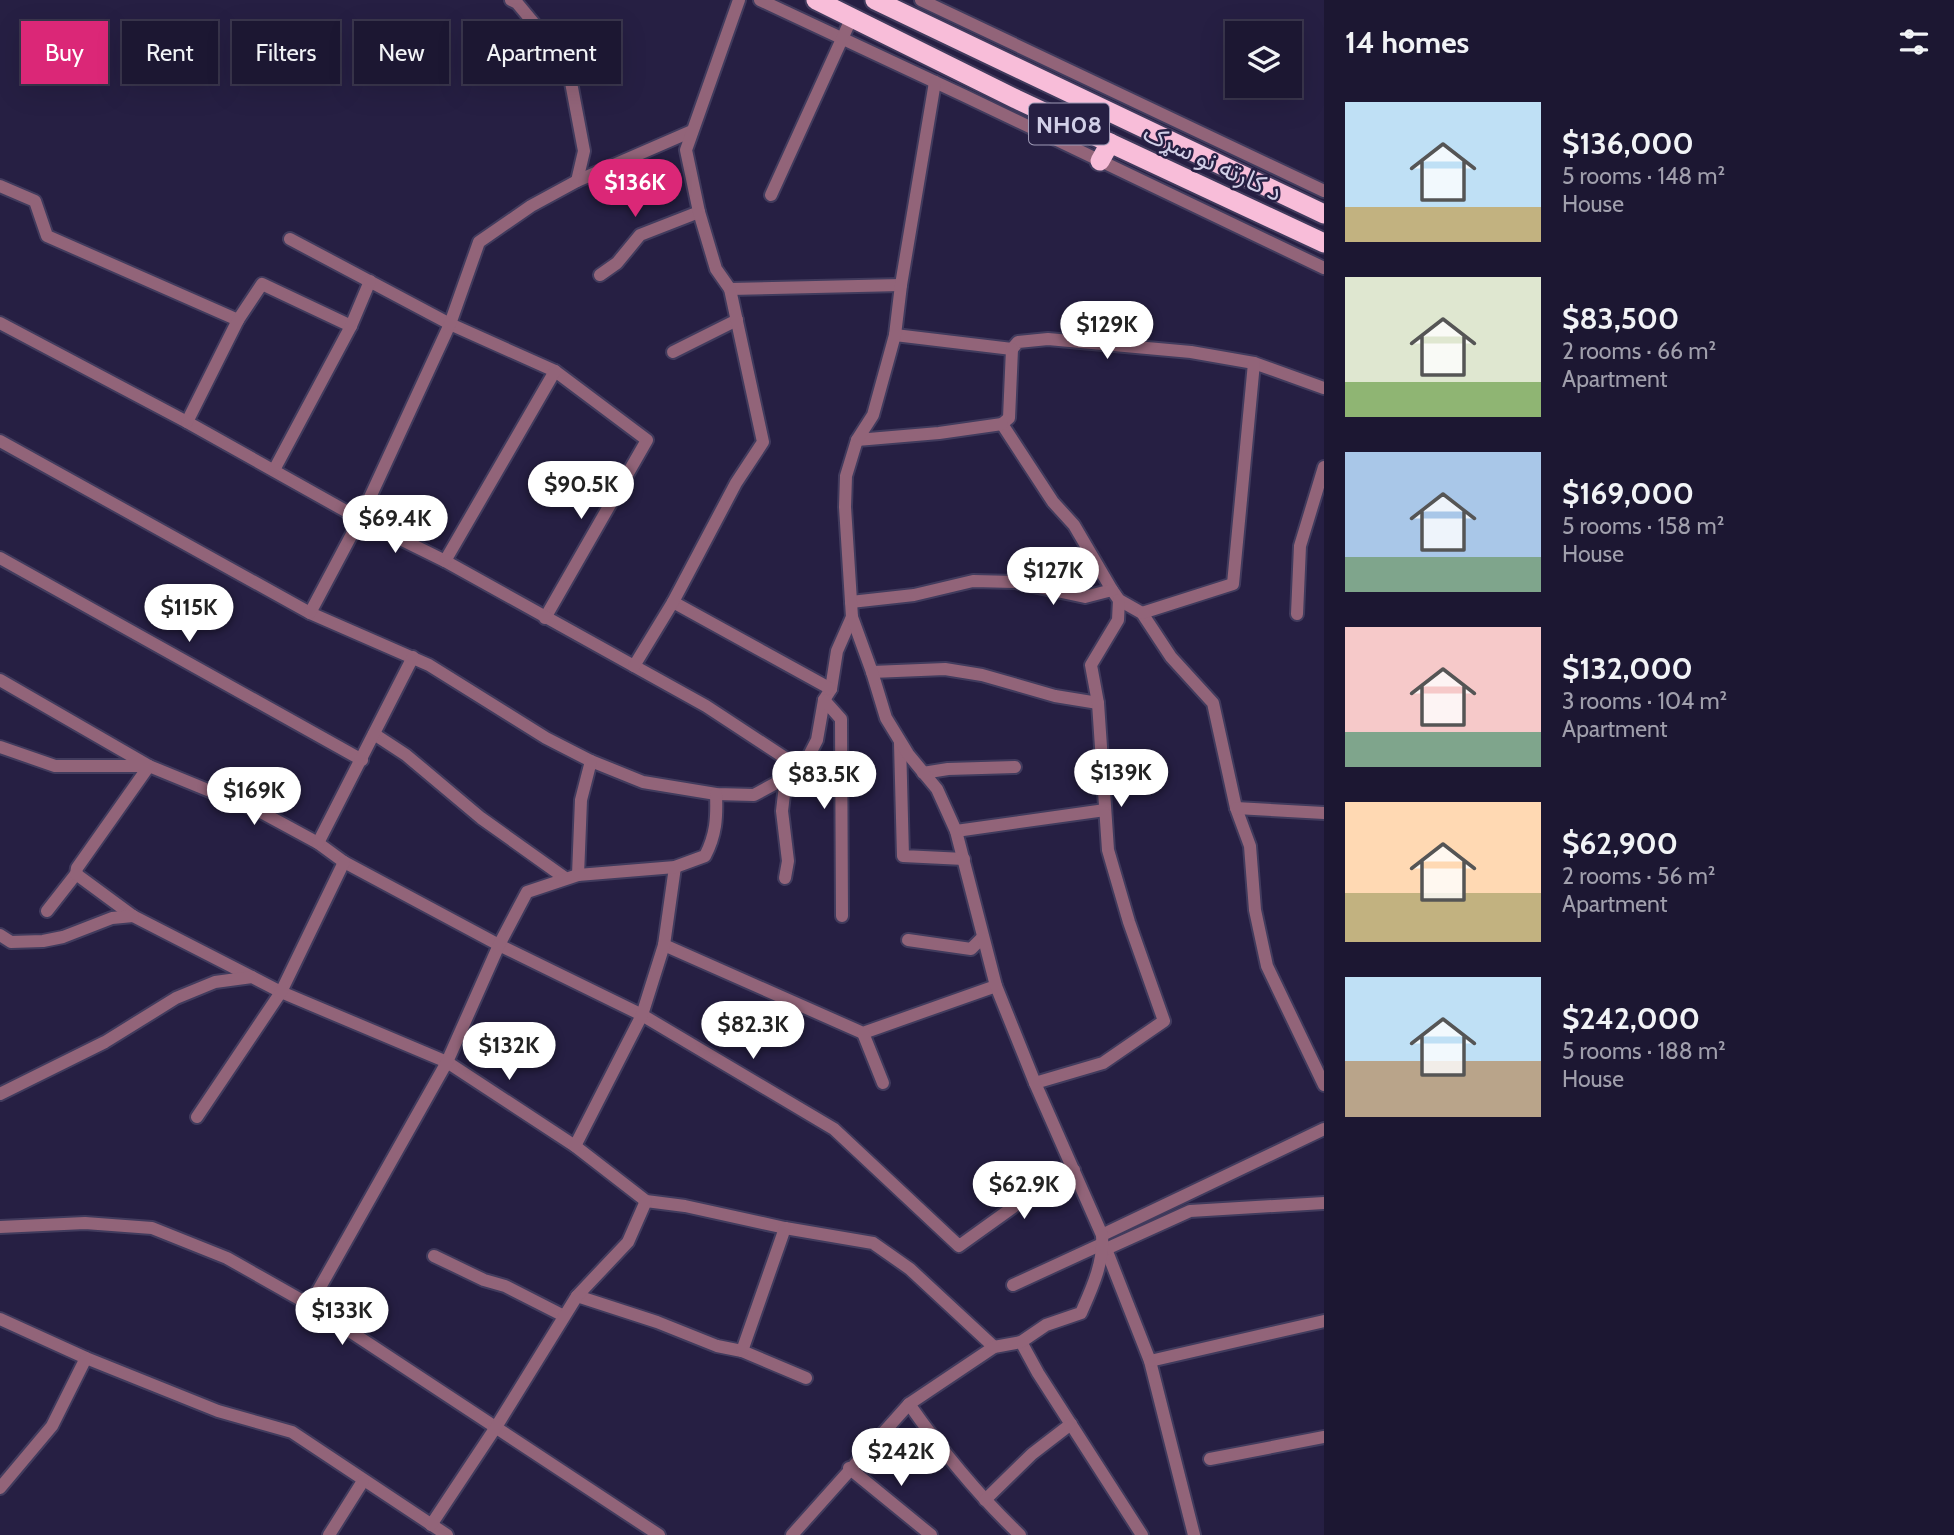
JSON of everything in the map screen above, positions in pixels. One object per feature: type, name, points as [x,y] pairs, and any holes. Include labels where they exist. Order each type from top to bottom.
[{"type":"highway","name":"د کارته نو سړک","points":[[817,0],[1110,143],[1324,243]]},
{"type":"highway","name":"NH08","points":[[875,0],[1324,214]]},
{"type":"highway","points":[[962,72],[974,49]]},
{"type":"highway","points":[[1100,161],[1110,143]]},
{"type":"street","points":[[634,666],[673,602],[736,483],[763,442],[730,289],[716,269],[699,212],[686,150],[739,0]]},
{"type":"street","points":[[761,0],[1324,268]]},
{"type":"street","points":[[921,0],[1324,191]]},
{"type":"street","points":[[515,1],[552,45],[570,77],[584,151],[577,181]]},
{"type":"street","points":[[771,195],[852,17]]},
{"type":"street","points":[[935,82],[895,335],[873,415],[857,440],[846,476],[845,507],[852,617],[886,718],[900,742],[937,789],[956,831],[996,986],[1074,1170],[1150,1361],[1194,1535]]},
{"type":"street","points":[[310,613],[360,519],[450,324],[479,242],[531,206],[577,181],[692,131]]},
{"type":"street","points":[[0,186],[35,201],[47,236],[238,320]]},
{"type":"street","points":[[600,275],[617,263],[640,235],[699,212]]},
{"type":"street","points":[[290,239],[450,324],[555,371],[647,440],[545,618]]},
{"type":"street","points":[[274,470],[351,326],[370,281]]},
{"type":"street","points":[[187,422],[238,320],[262,284],[351,326]]},
{"type":"street","points":[[730,289],[901,285]]},
{"type":"street","points":[[673,352],[737,320]]},
{"type":"street","points":[[0,323],[187,422],[360,519],[444,561],[706,706],[802,769]]},
{"type":"street","points":[[895,335],[1012,349]]},
{"type":"street","points":[[857,440],[1002,424],[1009,418],[1012,349],[1018,342],[1048,339],[1191,352],[1254,363],[1324,388]]},
{"type":"street","points":[[1142,612],[1233,584],[1254,363]]},
{"type":"street","points":[[444,561],[555,371]]},
{"type":"street","points":[[1002,424],[1053,502],[1074,525],[1116,595],[1142,612],[1171,657],[1213,703],[1236,808],[1250,846],[1255,910],[1267,966],[1324,1085]]},
{"type":"street","points":[[0,441],[310,613],[413,657],[477,693],[547,738],[591,761],[643,782],[716,794],[754,795],[802,769],[817,740],[837,650],[852,617]]},
{"type":"street","points":[[1297,614],[1300,546],[1324,467]]},
{"type":"street","points":[[0,558],[362,760]]},
{"type":"street","points":[[851,602],[914,595],[973,581],[1015,582],[1085,597],[1116,595]]},
{"type":"street","points":[[1035,1083],[1103,1063],[1164,1021],[1129,922],[1108,850],[1098,703],[1091,665],[1118,620],[1116,595]]},
{"type":"street","points":[[673,602],[828,695],[841,719],[842,916]]},
{"type":"street","points":[[318,843],[413,657]]},
{"type":"street","points":[[872,671],[945,669],[1055,696],[1098,703]]},
{"type":"street","points":[[0,680],[149,765],[259,811],[318,843],[344,862],[499,945],[642,1015],[834,1129],[959,1247],[1034,1192],[1074,1170]]},
{"type":"street","points":[[374,734],[405,755],[481,818],[571,876]]},
{"type":"street","points":[[900,742],[903,856],[964,859]]},
{"type":"street","points":[[0,747],[55,766],[149,765]]},
{"type":"street","points":[[571,876],[581,800],[591,761]]},
{"type":"street","points":[[47,911],[76,874],[77,868],[149,765]]},
{"type":"street","points":[[923,773],[948,769],[1015,767]]},
{"type":"street","points":[[785,878],[788,861],[782,811],[786,777]]},
{"type":"street","points":[[310,1306],[447,1062],[499,945],[527,892],[571,876],[674,867],[705,856],[717,826],[716,794]]},
{"type":"street","points":[[1236,808],[1324,813]]},
{"type":"street","points":[[956,831],[1105,810]]},
{"type":"street","points":[[197,1117],[281,992],[344,862]]},
{"type":"street","points":[[575,1146],[642,1015],[664,945],[674,867]]},
{"type":"street","points":[[76,874],[133,916],[281,992],[447,1062],[575,1146],[646,1201],[685,1206],[785,1228],[873,1243],[910,1269],[993,1347]]},
{"type":"street","points":[[0,934],[11,942],[43,941],[63,937],[112,918],[133,916]]},
{"type":"street","points":[[908,940],[971,949],[982,938]]},
{"type":"street","points":[[664,945],[863,1033],[996,986]]},
{"type":"street","points":[[0,1094],[105,1042],[176,998],[215,982],[252,977]]},
{"type":"street","points":[[863,1033],[883,1083]]},
{"type":"street","points":[[1013,1285],[1103,1243],[1324,1129]]},
{"type":"street","points":[[431,1525],[496,1427],[577,1296],[628,1242],[646,1201]]},
{"type":"street","points":[[1103,1243],[1190,1211],[1324,1203]]},
{"type":"street","points":[[0,1227],[85,1223],[152,1228],[228,1258],[310,1306],[659,1535]]},
{"type":"street","points":[[741,1351],[785,1228]]},
{"type":"street","points":[[794,1532],[909,1404],[993,1347],[1021,1342],[1046,1325],[1081,1313],[1096,1280],[1103,1243]]},
{"type":"street","points":[[434,1256],[484,1280],[505,1286],[564,1316]]},
{"type":"street","points":[[577,1296],[657,1322],[717,1346],[741,1351],[806,1378]]},
{"type":"street","points":[[0,1319],[218,1411],[292,1432],[447,1535]]},
{"type":"street","points":[[1150,1361],[1324,1321]]},
{"type":"street","points":[[1021,1342],[1142,1535]]},
{"type":"street","points":[[0,1488],[52,1426],[86,1357]]},
{"type":"street","points":[[909,1404],[938,1446],[1020,1535]]},
{"type":"street","points":[[985,1500],[1032,1454],[1071,1423]]},
{"type":"street","points":[[1210,1458],[1324,1437]]},
{"type":"street","points":[[849,1468],[931,1535]]},
{"type":"street","points":[[329,1535],[363,1481]]},
{"type":"street","points":[[794,1532],[811,1535]]}]
